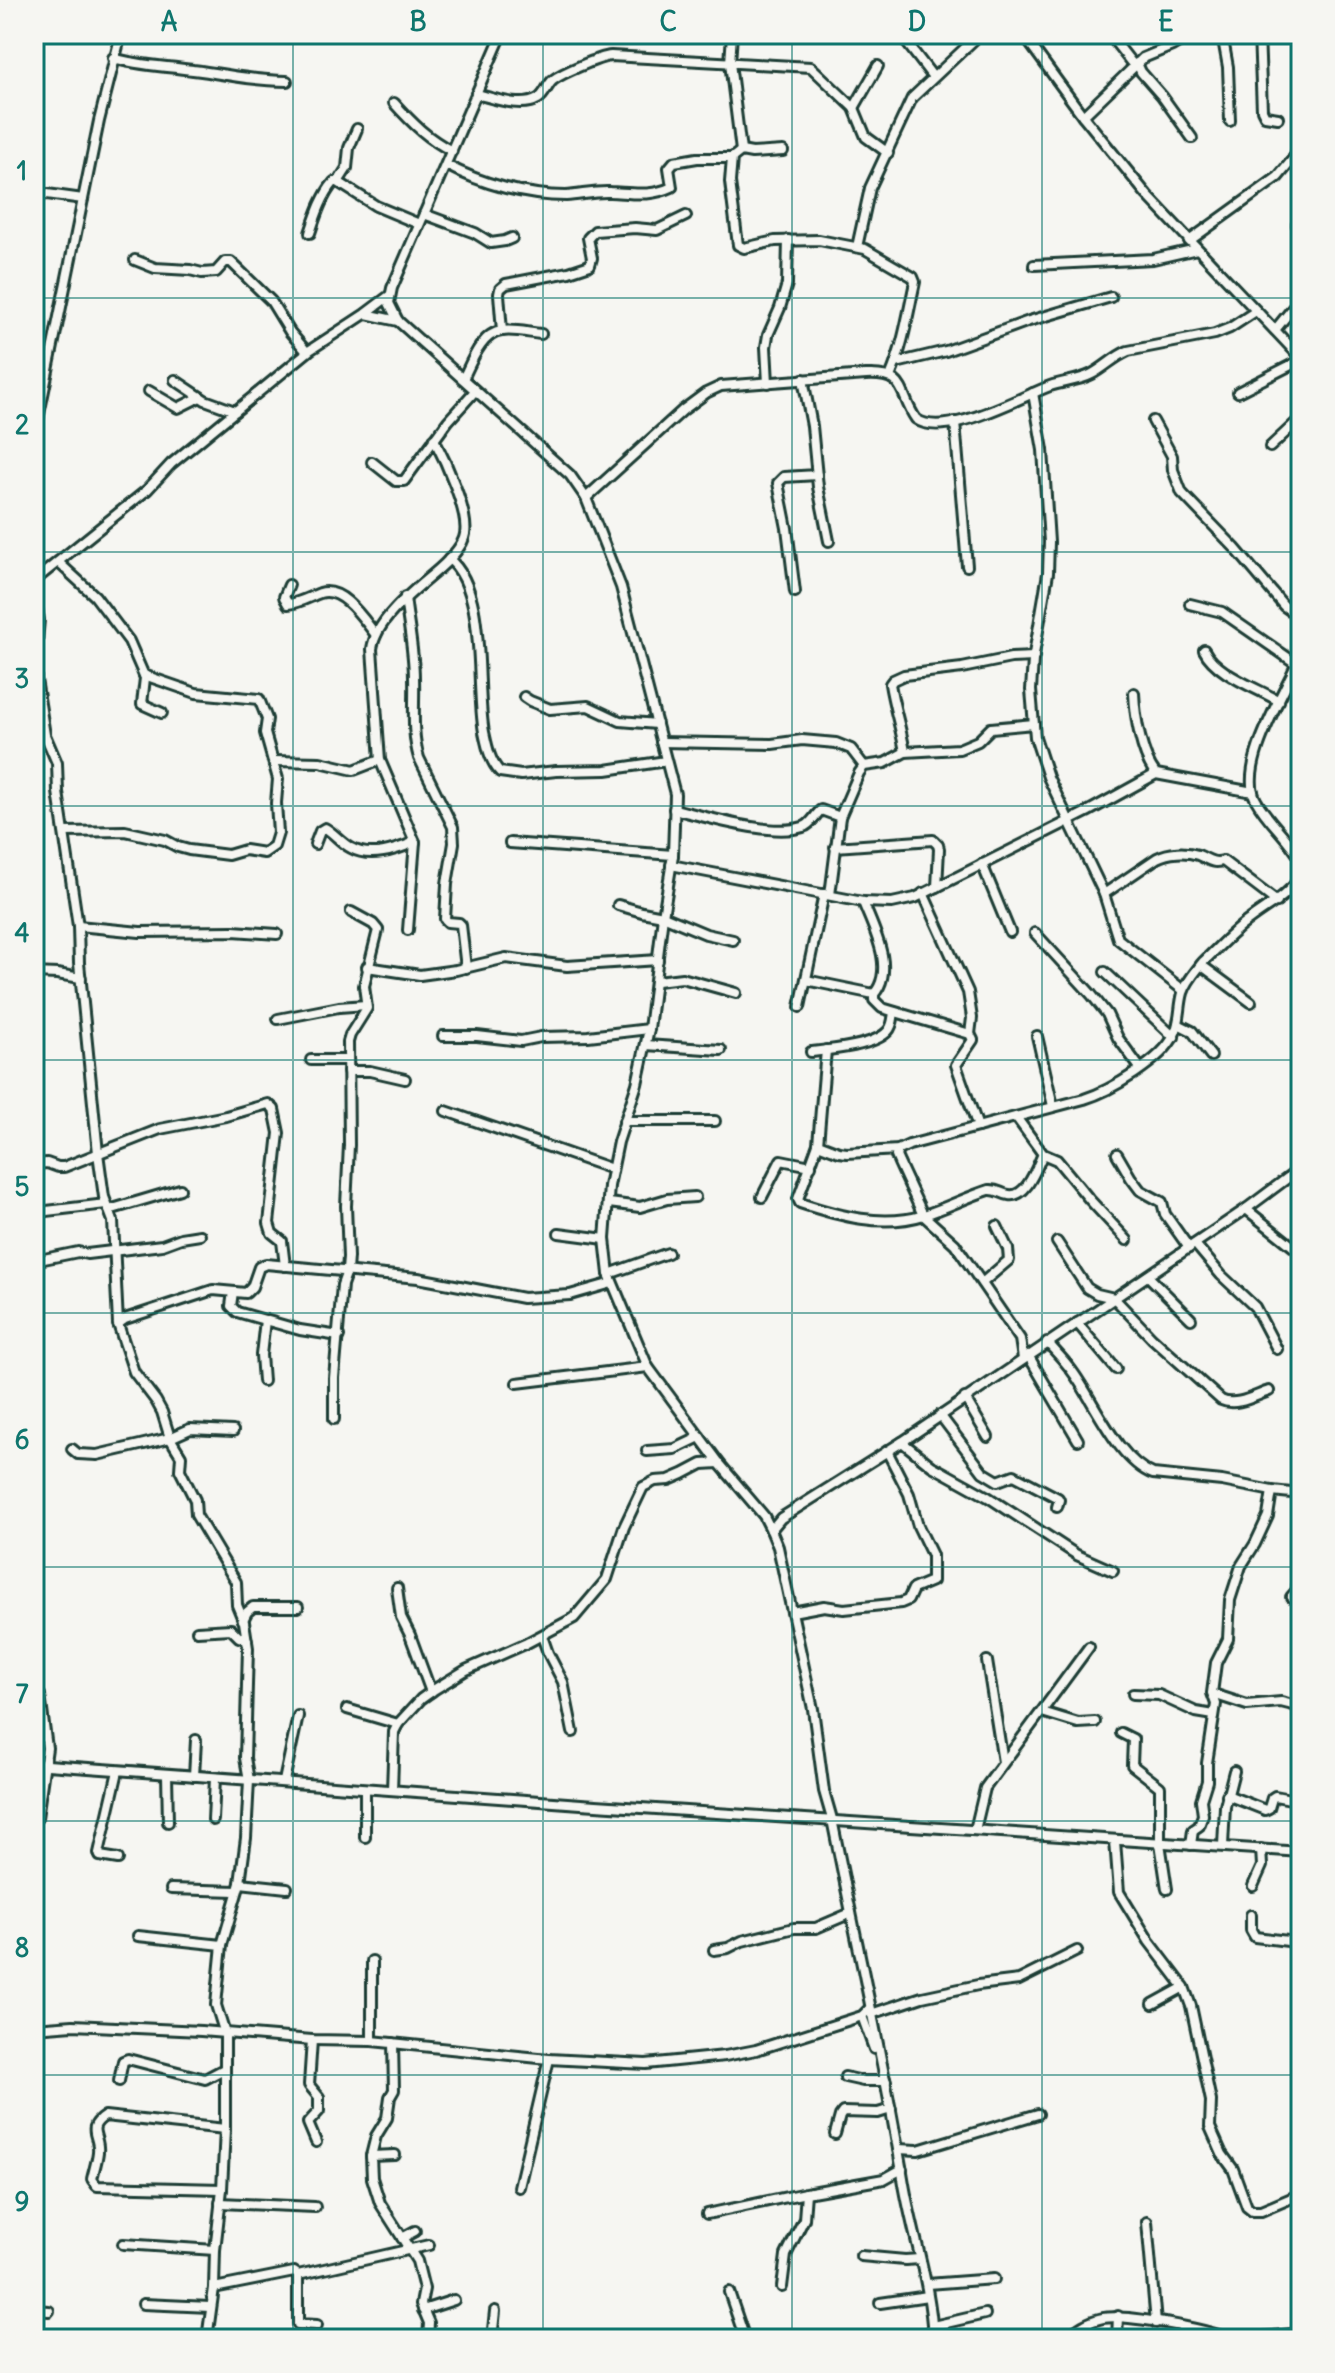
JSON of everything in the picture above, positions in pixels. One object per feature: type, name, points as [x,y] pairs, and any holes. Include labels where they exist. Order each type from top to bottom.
[{"type":"street","points":[[34,439],[113,58],[121,34]]},
{"type":"street","points":[[502,34],[419,224],[389,296],[389,303],[398,321],[570,475],[586,498],[621,587],[675,794],[672,860],[649,1029],[637,1084],[612,1169],[605,1239],[611,1278],[648,1367],[719,1463],[764,1516],[778,1547],[813,1709],[824,1791],[851,1913],[867,2013],[886,2081],[927,2284],[933,2339]]},
{"type":"street","points":[[732,34],[730,63],[741,151]]},
{"type":"street","points":[[900,34],[933,77]]},
{"type":"street","points":[[857,247],[870,188],[912,98],[980,34]]},
{"type":"street","points":[[1023,34],[1083,116],[1147,195],[1301,359],[1238,392]]},
{"type":"street","points":[[1109,34],[1192,138]]},
{"type":"street","points":[[1083,116],[1149,54],[1172,46],[1192,34]]},
{"type":"street","points":[[1222,34],[1228,67],[1230,121]]},
{"type":"street","points":[[1259,34],[1262,110],[1265,116],[1278,118]]},
{"type":"street","points":[[476,94],[504,101],[532,102],[540,99],[555,78],[600,57],[811,67],[854,108],[866,137],[888,153]]},
{"type":"street","points":[[113,58],[248,80],[287,81]]},
{"type":"street","points":[[854,108],[878,66]]},
{"type":"street","points":[[394,103],[419,130],[452,151]]},
{"type":"street","points":[[310,233],[330,187],[338,182],[347,168],[349,148],[357,129]]},
{"type":"street","points":[[1189,241],[1278,177],[1301,143]]},
{"type":"street","points":[[446,165],[481,182],[550,195],[608,191],[641,195],[672,187],[669,168],[678,160],[732,158],[741,151],[783,151]]},
{"type":"street","points":[[732,158],[730,182],[739,247],[788,240],[819,240],[871,252],[915,279],[890,377]]},
{"type":"street","points":[[338,182],[376,206],[419,224]]},
{"type":"street","points":[[34,196],[47,194],[83,199]]},
{"type":"street","points":[[424,214],[475,233],[485,241],[498,243],[512,238]]},
{"type":"street","points":[[502,331],[499,294],[506,284],[590,265],[592,258],[588,238],[595,231],[657,230],[686,216]]},
{"type":"street","points":[[768,383],[766,347],[787,284],[788,240]]},
{"type":"street","points":[[1034,265],[1153,259],[1197,249]]},
{"type":"street","points":[[135,260],[154,268],[205,273],[216,272],[225,262],[231,262],[266,296],[307,352]]},
{"type":"street","points":[[34,581],[147,490],[171,464],[307,352],[389,296]]},
{"type":"street","points":[[896,363],[946,351],[1029,321],[1111,297]]},
{"type":"street","points":[[1275,330],[1301,298]]},
{"type":"street","points":[[586,498],[683,410],[721,386],[879,374],[890,377],[903,389],[912,414],[921,423],[940,425],[1090,375],[1128,351],[1215,334],[1256,311]]},
{"type":"street","points":[[365,314],[398,321]]},
{"type":"street","points":[[463,379],[483,343],[495,333],[541,334]]},
{"type":"street","points":[[803,379],[829,541]]},
{"type":"street","points":[[175,380],[200,397],[235,411]]},
{"type":"street","points":[[149,391],[178,408],[200,397]]},
{"type":"street","points":[[372,462],[396,481],[404,481],[448,421],[475,391]]},
{"type":"street","points":[[1033,393],[1043,450],[1049,542],[1048,573],[1031,690],[1035,737],[1048,777],[1104,894],[1118,939],[1183,990]]},
{"type":"street","points":[[1270,447],[1301,418]]},
{"type":"street","points":[[1153,421],[1172,456],[1173,470],[1182,493],[1235,548],[1284,606],[1301,618]]},
{"type":"street","points":[[955,422],[967,566]]},
{"type":"street","points":[[408,930],[415,842],[380,760],[372,644],[405,597],[449,559],[465,535],[465,522],[450,474],[434,439]]},
{"type":"street","points":[[795,592],[778,483],[784,477],[817,475]]},
{"type":"street","points":[[449,559],[460,572],[474,609],[481,716],[488,751],[500,772],[521,775],[606,770],[666,761]]},
{"type":"street","points":[[58,562],[95,596],[126,635],[144,675],[141,702],[143,706],[162,713]]},
{"type":"street","points":[[289,585],[284,597],[288,604],[321,593],[331,593],[354,609],[376,635]]},
{"type":"street","points":[[34,591],[39,620],[36,679],[45,735],[57,763],[58,792],[78,926],[98,1153],[113,1221],[120,1320],[130,1363],[162,1412],[170,1438],[181,1456],[180,1470],[195,1499],[197,1518],[236,1582],[237,1605],[247,1640],[245,1758],[249,1780],[246,1838],[238,1887],[222,1945],[216,2005],[225,2034],[225,2129],[214,2288],[207,2339]]},
{"type":"street","points":[[405,597],[414,671],[412,713],[416,749],[453,827],[445,919],[461,925],[466,968]]},
{"type":"street","points":[[1190,604],[1222,612],[1299,659],[1268,721],[1253,765],[1253,792],[1268,818],[1301,860]]},
{"type":"street","points":[[1204,650],[1216,666],[1279,701]]},
{"type":"street","points":[[905,752],[900,720],[890,688],[893,680],[910,674],[1034,657]]},
{"type":"street","points":[[65,832],[125,831],[165,840],[178,847],[228,855],[245,850],[268,852],[274,846],[278,833],[278,779],[265,733],[267,719],[257,698],[196,693],[144,675]]},
{"type":"street","points":[[1289,682],[1301,689]]},
{"type":"street","points":[[1134,693],[1135,713],[1148,764],[1156,774]]},
{"type":"street","points":[[524,697],[545,708],[558,710],[588,706],[620,721],[657,724]]},
{"type":"street","points":[[800,1007],[827,894],[840,817],[864,766],[885,763],[905,752],[959,749],[978,741],[991,728],[1034,724]]},
{"type":"street","points":[[661,742],[772,744],[802,740],[836,743],[851,749],[864,766]]},
{"type":"street","points":[[274,761],[320,762],[354,770],[380,760]]},
{"type":"street","points":[[510,843],[672,860],[863,902],[892,903],[937,887],[1156,774],[1253,792]]},
{"type":"street","points":[[674,809],[767,829],[802,827],[809,824],[821,810],[840,817]]},
{"type":"street","points":[[315,844],[320,831],[325,828],[360,852],[386,851],[415,842]]},
{"type":"street","points":[[835,847],[933,840],[939,849],[937,887]]},
{"type":"street","points":[[1104,894],[1157,858],[1180,853],[1195,854],[1213,863],[1223,861],[1277,902]]},
{"type":"street","points":[[982,864],[1010,932]]},
{"type":"street","points":[[818,1144],[839,1152],[898,1150],[1096,1095],[1159,1054],[1174,1037],[1183,990],[1201,965],[1242,925],[1277,902],[1301,877]]},
{"type":"street","points":[[923,893],[968,992],[973,1040],[956,1065],[978,1127]]},
{"type":"street","points":[[863,902],[882,958],[879,988],[874,1000],[879,1006],[894,1012],[970,1034]]},
{"type":"street","points":[[618,905],[663,916],[711,936],[733,940]]},
{"type":"street","points":[[334,1419],[334,1378],[342,1285],[347,1271],[347,1060],[350,1035],[366,1012],[367,967],[378,930],[351,912]]},
{"type":"street","points":[[661,930],[679,924]]},
{"type":"street","points":[[78,926],[140,932],[207,930],[277,934]]},
{"type":"street","points":[[1035,933],[1107,1014],[1118,1038],[1140,1068]]},
{"type":"street","points":[[367,967],[420,975],[506,958],[567,966],[658,960]]},
{"type":"street","points":[[57,974],[79,963]]},
{"type":"street","points":[[1201,965],[1251,1002]]},
{"type":"street","points":[[1105,972],[1174,1037]]},
{"type":"street","points":[[34,973],[81,978]]},
{"type":"street","points":[[657,981],[682,978],[736,993]]},
{"type":"street","points":[[806,980],[874,994]]},
{"type":"street","points":[[278,1019],[366,1005]]},
{"type":"street","points":[[811,1052],[849,1047],[880,1037],[889,1030],[894,1012]]},
{"type":"street","points":[[1178,1024],[1192,1031],[1211,1056]]},
{"type":"street","points":[[443,1036],[521,1041],[649,1029]]},
{"type":"street","points":[[1037,1036],[1053,1106]]},
{"type":"street","points":[[646,1045],[721,1050]]},
{"type":"street","points":[[826,1050],[818,1144],[798,1199],[800,1203],[833,1214],[901,1220],[989,1190],[1018,1194],[1043,1154]]},
{"type":"street","points":[[311,1060],[347,1060]]},
{"type":"street","points":[[348,1071],[370,1071],[405,1079]]},
{"type":"street","points":[[34,1164],[47,1163],[62,1168],[175,1125],[270,1104],[279,1133],[269,1223],[272,1233],[282,1241],[285,1266]]},
{"type":"street","points":[[446,1111],[612,1169]]},
{"type":"street","points":[[1016,1117],[1043,1154],[1057,1160],[1127,1240]]},
{"type":"street","points":[[624,1121],[715,1121]]},
{"type":"street","points":[[898,1150],[896,1156],[923,1215],[955,1244],[982,1283],[1020,1339],[1025,1357],[1078,1440]]},
{"type":"street","points":[[1117,1154],[1140,1190],[1162,1202],[1165,1214],[1192,1246],[1255,1307],[1277,1349]]},
{"type":"street","points":[[762,1197],[781,1160],[811,1166]]},
{"type":"street","points":[[771,1530],[781,1518],[902,1442],[1246,1209],[1301,1168]]},
{"type":"street","points":[[38,1212],[108,1207],[180,1189]]},
{"type":"street","points":[[609,1203],[640,1207],[667,1199],[695,1197]]},
{"type":"street","points":[[1246,1209],[1301,1253]]},
{"type":"street","points":[[982,1283],[1009,1260],[1008,1249],[997,1226]]},
{"type":"street","points":[[559,1233],[605,1239]]},
{"type":"street","points":[[34,1261],[78,1252],[87,1254],[162,1245],[200,1235]]},
{"type":"street","points":[[1057,1242],[1087,1288],[1114,1298],[1152,1338],[1225,1403],[1269,1391]]},
{"type":"street","points":[[120,1320],[213,1290],[244,1293],[261,1265],[418,1278],[523,1298],[570,1295],[668,1253]]},
{"type":"street","points":[[1148,1276],[1191,1319]]},
{"type":"street","points":[[233,1292],[231,1306],[234,1310],[300,1330],[339,1336]]},
{"type":"street","points":[[263,1381],[261,1355],[265,1320]]},
{"type":"street","points":[[1077,1323],[1116,1369]]},
{"type":"street","points":[[1020,1339],[1037,1349]]},
{"type":"street","points":[[1047,1342],[1073,1371],[1104,1425],[1143,1469],[1153,1474],[1301,1494]]},
{"type":"street","points":[[517,1383],[648,1367]]},
{"type":"street","points":[[965,1398],[988,1437]]},
{"type":"street","points":[[940,1415],[983,1472],[998,1481],[1014,1475],[1058,1498],[1057,1507]]},
{"type":"street","points":[[72,1449],[78,1454],[97,1455],[170,1438],[190,1429],[233,1431]]},
{"type":"street","points":[[647,1451],[675,1449],[700,1437]]},
{"type":"street","points":[[902,1442],[932,1466],[988,1497],[1077,1555],[1113,1571]]},
{"type":"street","points":[[702,1464],[710,1451]]},
{"type":"street","points":[[792,1612],[824,1606],[844,1609],[901,1603],[908,1600],[913,1589],[932,1581],[932,1555],[918,1526],[909,1494],[887,1451]]},
{"type":"street","points":[[392,1790],[393,1739],[398,1724],[431,1692],[466,1670],[574,1618],[603,1586],[643,1487],[655,1481],[669,1480],[702,1464],[719,1463]]},
{"type":"street","points":[[1191,1845],[1193,1830],[1202,1820],[1201,1800],[1207,1781],[1216,1698],[1216,1663],[1228,1639],[1230,1600],[1241,1566],[1268,1516],[1272,1491]]},
{"type":"street","points":[[764,1516],[781,1518]]},
{"type":"street","points":[[1291,1597],[1297,1590],[1301,1553]]},
{"type":"street","points":[[397,1588],[401,1617],[431,1692]]},
{"type":"street","points":[[243,1620],[253,1607],[298,1607]]},
{"type":"street","points":[[197,1631],[231,1629],[247,1640]]},
{"type":"street","points":[[542,1636],[563,1682],[573,1732]]},
{"type":"street","points":[[975,1830],[985,1788],[1089,1647]]},
{"type":"street","points":[[987,1661],[1003,1762]]},
{"type":"street","points":[[1133,1694],[1159,1695],[1196,1712],[1214,1715]]},
{"type":"street","points":[[37,1818],[47,1748],[40,1695]]},
{"type":"street","points":[[1216,1698],[1247,1705],[1281,1702],[1301,1707]]},
{"type":"street","points":[[347,1709],[398,1724]]},
{"type":"street","points":[[1042,1712],[1078,1723],[1095,1722]]},
{"type":"street","points":[[284,1781],[298,1716]]},
{"type":"street","points":[[1121,1733],[1133,1739],[1132,1765],[1159,1785],[1160,1843],[1167,1889]]},
{"type":"street","points":[[194,1776],[196,1740]]},
{"type":"street","points":[[34,1764],[1298,1852],[1301,1822]]},
{"type":"street","points":[[118,1771],[99,1853],[100,1856],[118,1859]]},
{"type":"street","points":[[1223,1846],[1227,1795],[1234,1771]]},
{"type":"street","points":[[167,1774],[168,1822]]},
{"type":"street","points":[[213,1820],[215,1778]]},
{"type":"street","points":[[365,1789],[365,1837]]},
{"type":"street","points":[[1227,1795],[1265,1810],[1275,1796],[1301,1801]]},
{"type":"street","points":[[1115,1841],[1117,1882],[1124,1903],[1184,1987],[1191,2006],[1210,2093],[1210,2127],[1222,2154],[1233,2169],[1247,2207],[1252,2211],[1261,2211],[1301,2194]]},
{"type":"street","points":[[1253,1886],[1262,1866],[1261,1849]]},
{"type":"street","points":[[171,1889],[287,1888]]},
{"type":"street","points":[[714,1950],[794,1928],[816,1928],[851,1913]]},
{"type":"street","points":[[1251,1915],[1251,1930],[1255,1937],[1288,1941],[1301,1947]]},
{"type":"street","points":[[138,1936],[222,1945]]},
{"type":"street","points":[[34,2028],[73,2025],[188,2030],[312,2040],[372,2041],[549,2059],[646,2064],[756,2050],[922,1997],[1019,1980],[1077,1951]]},
{"type":"street","points":[[372,1961],[372,2041]]},
{"type":"street","points":[[1153,2004],[1184,1987]]},
{"type":"street","points":[[312,2040],[309,2085],[319,2097],[319,2111],[308,2123],[316,2142]]},
{"type":"street","points":[[393,2043],[394,2090],[387,2118],[376,2136],[371,2156],[372,2178],[380,2203],[417,2261],[423,2281],[421,2301],[429,2323],[428,2339]]},
{"type":"street","points":[[119,2081],[123,2061],[128,2059],[205,2079],[224,2069]]},
{"type":"street","points":[[519,2187],[549,2059]]},
{"type":"street","points":[[845,2077],[886,2081]]},
{"type":"street","points":[[835,2134],[843,2112],[878,2113],[891,2109]]},
{"type":"street","points":[[898,2149],[918,2150],[1038,2114]]},
{"type":"street","points":[[222,2189],[97,2186],[92,2179],[99,2148],[93,2134],[95,2124],[105,2116],[225,2129]]},
{"type":"street","points":[[707,2214],[884,2179],[918,2150]]},
{"type":"street","points":[[371,2156],[395,2155]]},
{"type":"street","points":[[884,2179],[905,2186]]},
{"type":"street","points":[[782,2287],[786,2255],[804,2219],[806,2193]]},
{"type":"street","points":[[220,2203],[315,2207]]},
{"type":"street","points":[[1147,2222],[1156,2323]]},
{"type":"street","points":[[402,2238],[415,2231]]},
{"type":"street","points":[[123,2244],[215,2250]]},
{"type":"street","points":[[214,2288],[294,2272],[298,2275],[429,2245]]},
{"type":"street","points":[[861,2256],[920,2259]]},
{"type":"street","points":[[298,2275],[298,2324],[317,2325]]},
{"type":"street","points":[[927,2284],[994,2279]]},
{"type":"street","points":[[729,2292],[745,2339]]},
{"type":"street","points":[[880,2303],[928,2296]]},
{"type":"street","points":[[423,2310],[454,2300]]},
{"type":"street","points":[[143,2304],[210,2307]]},
{"type":"street","points":[[34,2310],[49,2311]]},
{"type":"street","points":[[492,2339],[495,2311]]},
{"type":"street","points":[[933,2326],[985,2314]]},
{"type":"street","points":[[1117,2339],[1118,2316]]},
{"type":"street","points":[[1065,2339],[1086,2323],[1118,2316],[1206,2331],[1224,2338]]},
{"type":"street","points":[[1245,2339],[1301,2333]]},
{"type":"street","points":[[626,2339],[650,2339]]}]
